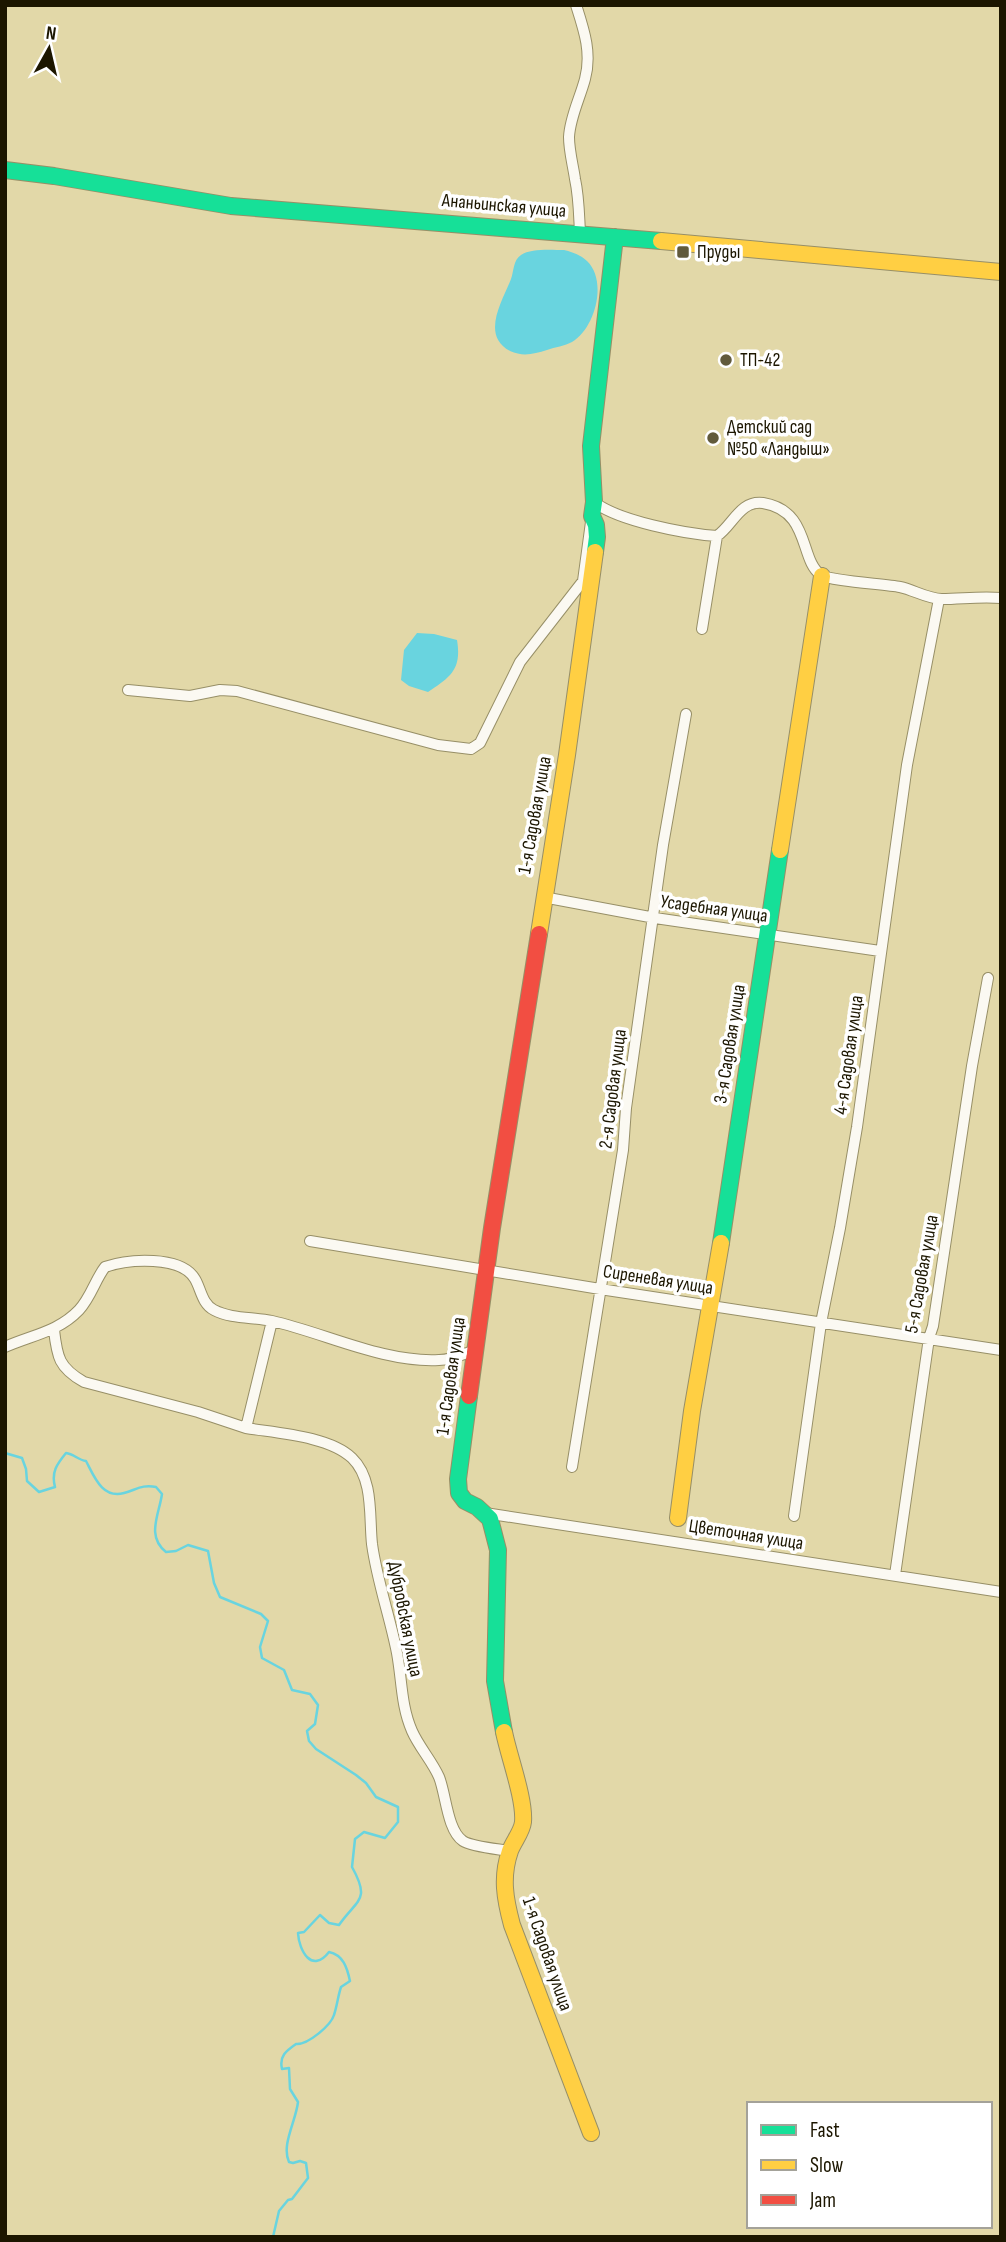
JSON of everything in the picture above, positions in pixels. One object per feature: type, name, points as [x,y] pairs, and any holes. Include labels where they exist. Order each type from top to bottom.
[{"type":"street","points":[[576,5],[588,55],[586,75],[569,136],[579,201],[580,233]]},
{"type":"street","name":"Ананьинская улица","points":[[5,170],[230,206],[580,233],[1001,272]]},
{"type":"street","name":"1-я Садовая улица","points":[[590,2133],[512,1925],[504,1894],[510,1851],[523,1823],[495,1681],[498,1550],[494,1528],[485,1513],[465,1501],[459,1493],[458,1479],[492,1228],[567,755],[587,589],[597,537],[593,509],[591,446],[615,237]]},
{"type":"street","points":[[593,509],[678,530],[717,536],[750,504],[773,506],[795,522],[804,538],[813,566],[822,576],[901,587],[939,599],[1001,598]]},
{"type":"street","points":[[702,629],[717,536]]},
{"type":"street","name":"3-я Садовая улица","points":[[678,1518],[692,1411],[711,1306],[822,576]]},
{"type":"street","points":[[128,691],[190,696],[220,690],[237,691],[438,746],[471,749],[480,743],[520,662],[587,589]]},
{"type":"street","name":"4-я Садовая улица","points":[[794,1516],[821,1323],[857,1127],[907,765],[939,599]]},
{"type":"street","name":"2-я Садовая улица","points":[[572,1467],[623,1150],[626,1108],[663,845],[686,714]]},
{"type":"street","name":"Усадебная улица","points":[[543,897],[654,918],[880,951]]},
{"type":"street","name":"5-я Садовая улица","points":[[895,1575],[929,1338],[988,978]]},
{"type":"street","name":"Сиреневая улица","points":[[310,1241],[600,1289],[1001,1349]]},
{"type":"street","points":[[5,1347],[54,1330],[79,1310],[93,1291],[105,1267],[134,1260],[181,1266],[189,1270],[205,1303],[211,1309],[272,1321],[389,1354],[418,1359],[442,1360],[475,1350]]},
{"type":"street","points":[[246,1428],[272,1321]]},
{"type":"street","name":"Дубровская улица","points":[[54,1330],[61,1364],[69,1373],[84,1382],[198,1412],[246,1428],[310,1439],[335,1447],[352,1458],[365,1479],[372,1545],[398,1656],[404,1708],[413,1733],[439,1778],[457,1833],[464,1841],[510,1851]]},
{"type":"street","name":"Цветочная улица","points":[[485,1513],[1001,1592]]},
{"type":"water","points":[[564,250],[587,261],[597,280],[596,304],[587,327],[580,336],[566,345],[538,353],[519,354],[510,351],[496,336],[495,327],[499,307],[516,260],[530,251]]},
{"type":"water","points":[[417,633],[457,640],[458,659],[453,672],[428,692],[409,686],[401,680],[404,650]]},
{"type":"waterway","points":[[5,1453],[22,1458],[27,1481],[39,1492],[55,1487],[56,1469],[66,1453],[86,1461],[100,1485],[110,1493],[156,1487],[162,1494],[155,1525],[160,1546],[166,1552],[188,1545],[208,1551],[214,1583],[220,1597],[261,1614],[268,1621],[260,1647],[262,1658],[284,1670],[292,1690],[310,1694],[318,1705],[315,1724],[307,1731],[309,1741],[316,1749],[366,1783],[376,1797],[398,1807],[398,1822],[385,1838],[364,1832],[355,1839],[352,1867],[361,1887],[356,1904],[339,1925],[329,1923],[320,1915],[304,1932],[298,1933],[301,1947],[308,1957],[317,1961],[329,1952],[338,1956],[344,1962],[350,1981],[341,1987],[334,2015],[328,2024],[313,2038],[296,2044],[282,2057],[282,2069],[289,2068],[290,2089],[298,2102],[287,2155],[289,2162],[306,2163],[308,2178],[279,2211],[273,2237]]},
{"type":"traffic: fast","points":[[5,170],[231,206],[661,241]]},
{"type":"traffic: fast","points":[[595,552],[597,537],[592,516],[594,502],[591,446],[615,237]]},
{"type":"traffic: fast","points":[[721,1243],[780,850]]},
{"type":"traffic: fast","points":[[469,1396],[458,1479],[459,1493],[465,1501],[477,1507],[490,1519],[498,1550],[495,1681],[504,1732]]},
{"type":"traffic: slow","points":[[661,241],[1001,272]]},
{"type":"traffic: slow","points":[[539,934],[595,552]]},
{"type":"traffic: slow","points":[[780,850],[822,576]]},
{"type":"traffic: slow","points":[[678,1518],[692,1411],[721,1243]]},
{"type":"traffic: slow","points":[[504,1732],[523,1813],[522,1826],[510,1851],[506,1870],[507,1906],[591,2133]]},
{"type":"traffic: jam","points":[[469,1396],[492,1228],[539,934]]},
{"type":"place","name":"Пруды","points":[[683,252]]},
{"type":"place","name":"ТП-42","points":[[726,360]]},
{"type":"place","name":"Детский сад №50 «Ландыш»","points":[[713,438]]}]
